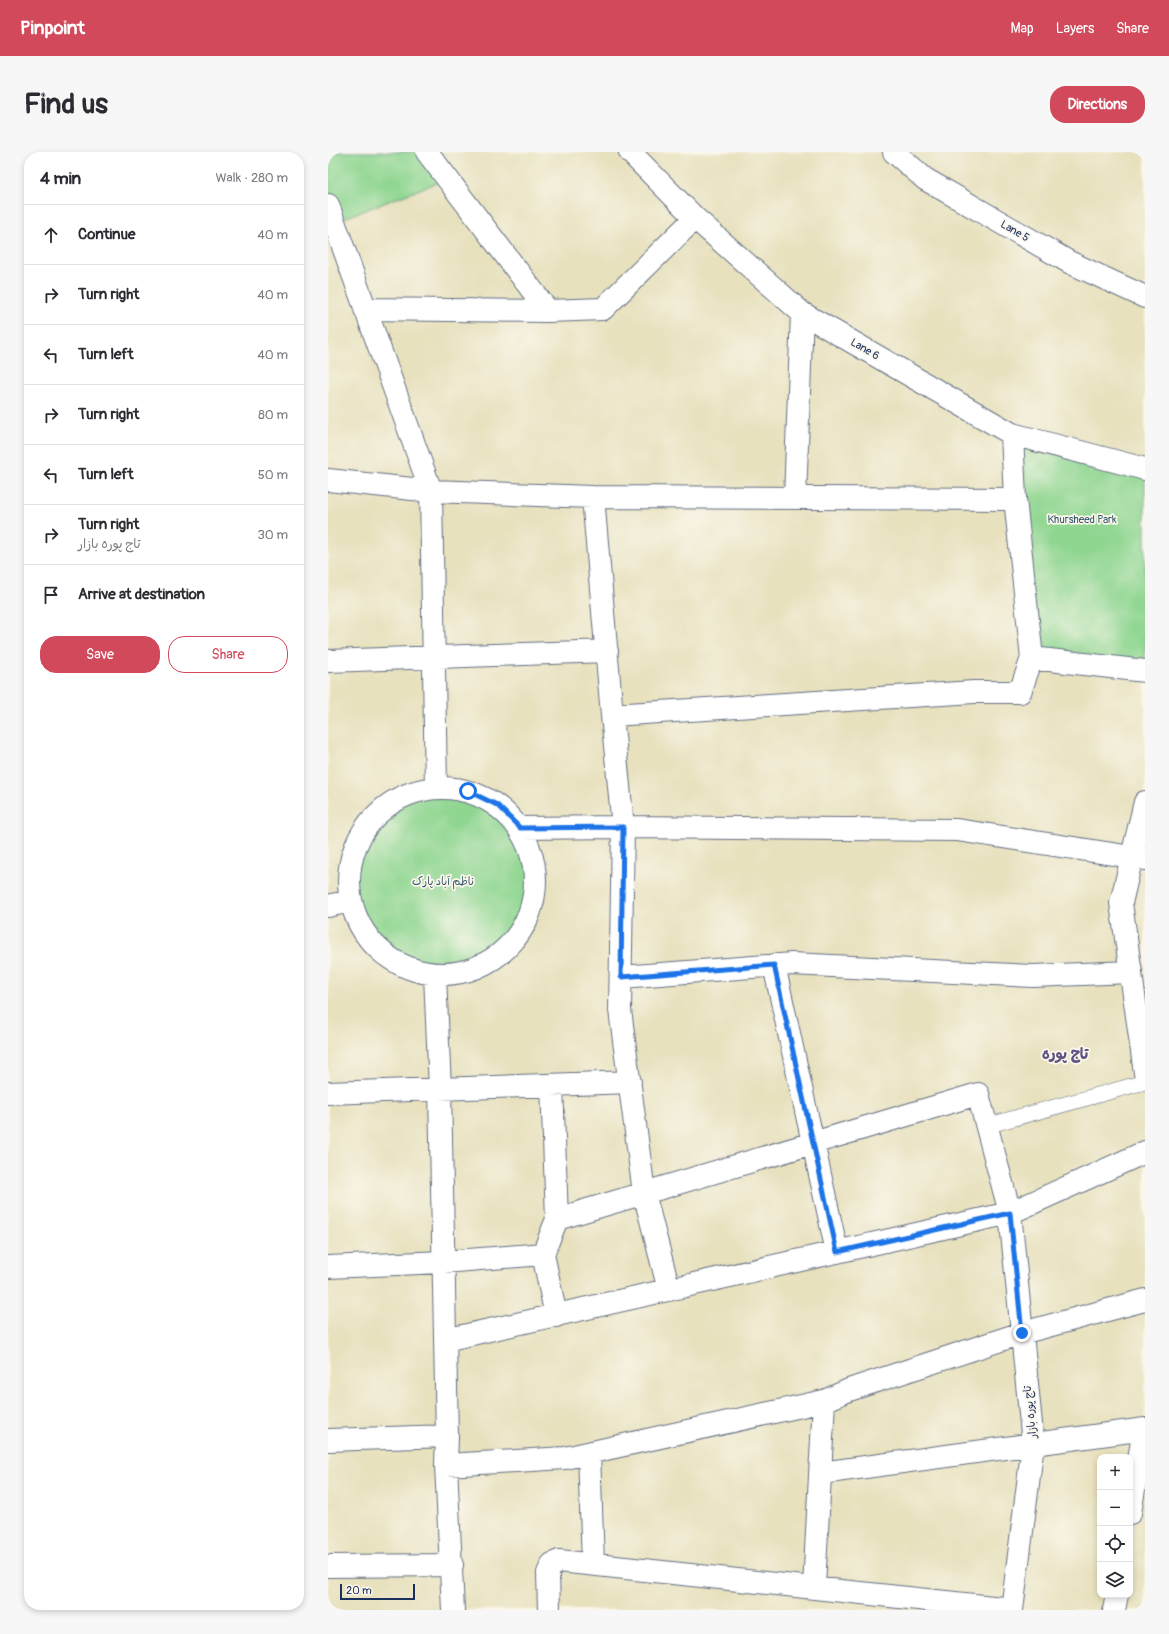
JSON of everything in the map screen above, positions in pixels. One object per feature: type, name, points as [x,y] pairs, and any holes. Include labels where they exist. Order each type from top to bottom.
[{"type":"street","points":[[427,152],[548,311]]},
{"type":"street","name":"Lane 6","points":[[630,152],[696,218],[802,313],[1012,434],[1145,469]]},
{"type":"street","name":"Lane 5","points":[[894,152],[925,179],[1069,262],[1145,297]]},
{"type":"street","points":[[328,205],[431,491],[436,788]]},
{"type":"street","points":[[365,308],[548,311],[603,308],[696,218]]},
{"type":"street","points":[[795,498],[802,313]]},
{"type":"street","points":[[612,715],[974,692],[1020,692],[1032,658],[1015,498],[1012,434]]},
{"type":"street","points":[[328,480],[431,491],[593,497],[1015,498]]},
{"type":"street","points":[[593,497],[623,827],[620,1010],[644,1193],[669,1290]]},
{"type":"street","points":[[328,661],[607,651]]},
{"type":"street","points":[[1032,658],[1145,671]]},
{"type":"street","points":[[436,788],[468,791],[497,805],[520,828],[532,855],[537,885],[530,914],[516,941],[493,960],[465,972],[435,975],[406,968],[380,952],[361,929],[350,901],[349,869],[358,838],[378,813],[404,795],[436,788]]},
{"type":"street","points":[[1145,802],[1138,858],[1121,902],[1145,1073]]},
{"type":"street","points":[[520,828],[623,827],[957,830],[1138,858]]},
{"type":"street","points":[[328,906],[350,901]]},
{"type":"street","points":[[621,977],[792,964],[1033,976],[1131,972]]},
{"type":"street","points":[[774,965],[837,1252]]},
{"type":"street","points":[[435,975],[440,1089],[448,1436],[446,1465],[453,1610]]},
{"type":"street","points":[[328,1093],[630,1082]]},
{"type":"street","points":[[552,1085],[557,1219],[543,1254],[556,1316]]},
{"type":"street","name":"تاج پورہ بازار","points":[[813,1143],[978,1094],[1010,1213],[1033,1444],[1012,1609]]},
{"type":"street","points":[[557,1219],[813,1143]]},
{"type":"street","points":[[445,1340],[1010,1213],[1145,1152]]},
{"type":"street","points":[[328,1267],[443,1262],[543,1254]]},
{"type":"street","points":[[446,1465],[565,1458],[824,1401],[848,1390],[1022,1333],[1145,1300]]},
{"type":"street","points":[[814,1587],[824,1401]]},
{"type":"street","points":[[821,1473],[1144,1429],[1133,1495]]},
{"type":"street","points":[[328,1440],[448,1436]]},
{"type":"street","points":[[589,1453],[594,1564]]},
{"type":"street","points":[[549,1610],[548,1573],[552,1564],[559,1561],[1012,1609]]},
{"type":"street","points":[[328,1566],[452,1565]]},
{"type":"street","points":[[1114,1610],[1116,1598]]},
{"type":"lane","points":[[986,1126],[1145,1082]]},
{"type":"green space","points":[[328,152],[427,152],[447,179],[334,222],[328,205]]},
{"type":"green space","name":"Khursheed Park","points":[[1012,434],[1145,469],[1145,671],[1032,658]]},
{"type":"green space","name":"ناظم آباد پارک","points":[[433,788],[451,788],[478,795],[494,804],[508,815],[519,829],[528,845],[535,872],[535,890],[528,917],[519,933],[508,947],[494,958],[478,967],[451,974],[433,974],[415,970],[398,963],[383,953],[370,940],[360,925],[353,908],[349,890],[349,872],[353,854],[360,837],[370,822],[383,809],[398,799],[415,792]]},
{"type":"district","name":"تاج پورہ","points":[[1065,1054]]},
{"type":"route","points":[[468,791],[497,805],[520,828],[623,827],[621,977],[774,965],[837,1252],[1010,1213],[1022,1333]]}]
